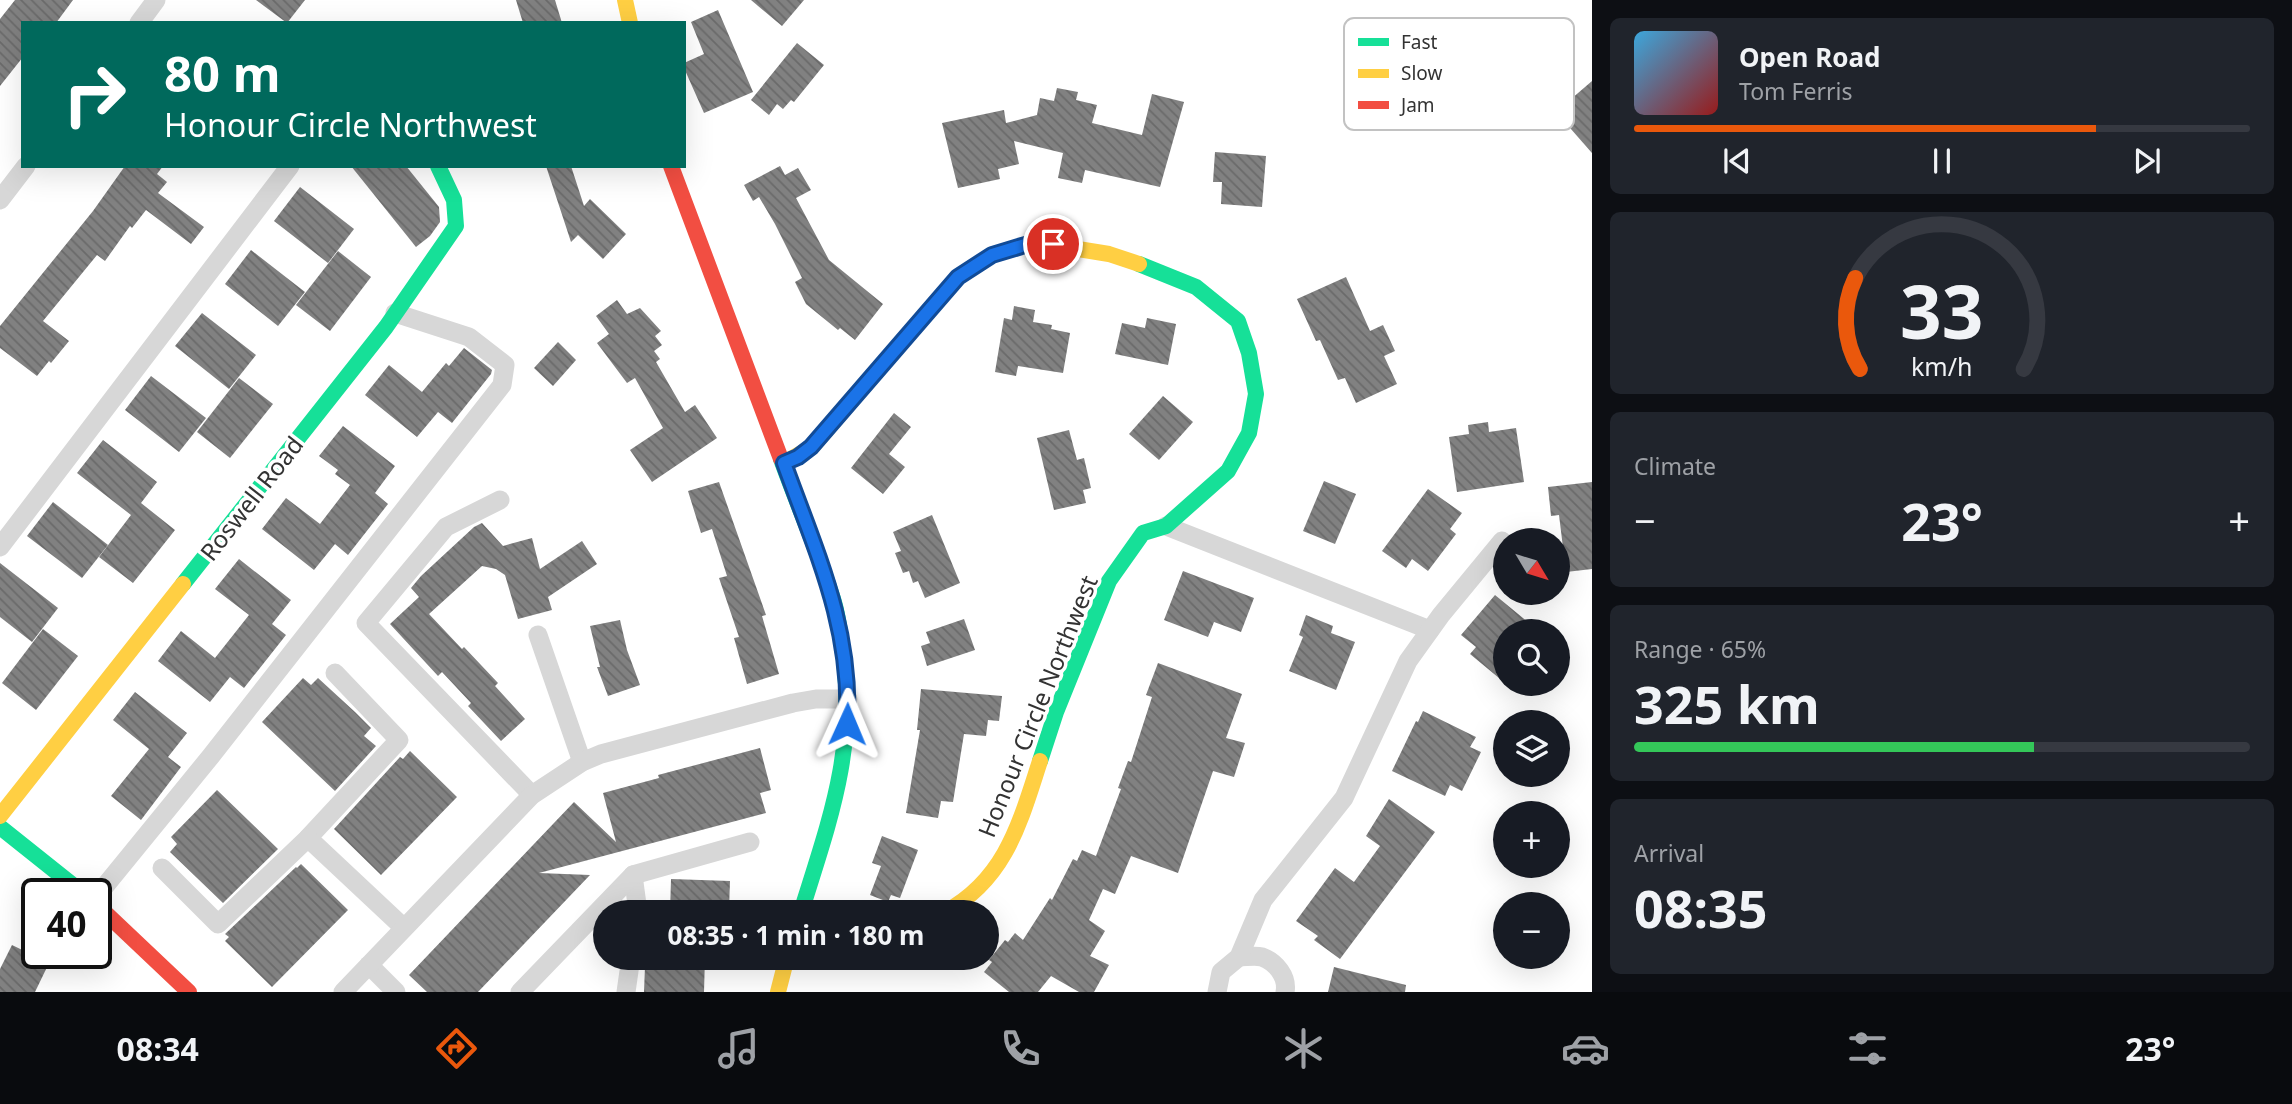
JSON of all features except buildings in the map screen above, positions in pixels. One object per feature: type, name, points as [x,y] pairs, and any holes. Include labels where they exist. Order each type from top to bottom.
[{"type":"street","points":[[140,21],[156,0]]},
{"type":"street","points":[[625,0],[630,21]]},
{"type":"street","points":[[0,200],[24,168]]},
{"type":"street","points":[[0,547],[288,168]]},
{"type":"street","name":"Roswell Road","points":[[0,816],[395,313],[456,226],[454,200],[439,168]]},
{"type":"street","points":[[672,168],[834,601],[845,652],[848,699],[846,748],[838,793],[805,900]]},
{"type":"street","name":"Honour Circle Northwest","points":[[784,463],[811,447],[958,277],[992,255],[1025,245],[1053,244],[1109,254],[1156,269],[1196,287],[1238,321],[1249,353],[1256,394],[1249,433],[1228,471],[1166,526],[1143,533],[1109,581],[1056,712],[1016,834],[991,875],[964,900]]},
{"type":"street","points":[[111,878],[211,756],[502,385],[505,365],[469,337],[395,313]]},
{"type":"street","points":[[500,500],[446,527],[366,623],[532,795]]},
{"type":"street","points":[[1166,526],[1430,630]]},
{"type":"street","points":[[1217,992],[1221,972],[1239,957],[1263,900],[1344,798],[1408,661],[1493,552]]},
{"type":"street","points":[[538,635],[582,762]]},
{"type":"street","points":[[162,868],[218,924],[308,838],[399,740],[335,673]]},
{"type":"street","points":[[343,992],[532,795],[582,762],[601,754],[793,703],[816,699],[848,699]]},
{"type":"street","points":[[0,827],[65,878]]},
{"type":"street","points":[[308,838],[404,928]]},
{"type":"street","points":[[520,992],[633,875],[750,842]]},
{"type":"street","points":[[633,875],[636,900]]},
{"type":"street","points":[[112,919],[189,992]]},
{"type":"street","points":[[1239,957],[1260,956],[1278,967],[1286,986],[1285,992]]},
{"type":"street","points":[[369,965],[396,992]]},
{"type":"street","points":[[626,992],[629,970]]},
{"type":"street","points":[[778,992],[784,970]]},
{"type":"traffic: fast","points":[[183,584],[386,327],[456,226],[454,200],[439,168]]},
{"type":"traffic: fast","points":[[1040,761],[1056,712],[1109,581],[1143,533],[1166,526],[1228,471],[1249,433],[1256,394],[1249,353],[1238,321],[1196,287],[1139,264]]},
{"type":"traffic: fast","points":[[781,459],[835,605],[846,682],[844,750],[838,782],[805,900]]},
{"type":"traffic: fast","points":[[0,827],[64,878]]},
{"type":"traffic: slow","points":[[625,0],[630,21]]},
{"type":"traffic: slow","points":[[784,463],[812,447],[958,277],[992,255],[1025,245],[1053,245],[1109,254],[1139,264]]},
{"type":"traffic: slow","points":[[0,816],[183,584]]},
{"type":"traffic: slow","points":[[964,900],[997,866],[1008,847],[1040,761]]},
{"type":"traffic: slow","points":[[778,992],[784,970]]},
{"type":"traffic: jam","points":[[672,168],[781,459]]},
{"type":"traffic: jam","points":[[112,919],[189,992]]},
{"type":"route","points":[[847,724],[845,652],[834,601],[784,463],[811,447],[958,277],[992,255],[1025,245],[1053,244]]}]
